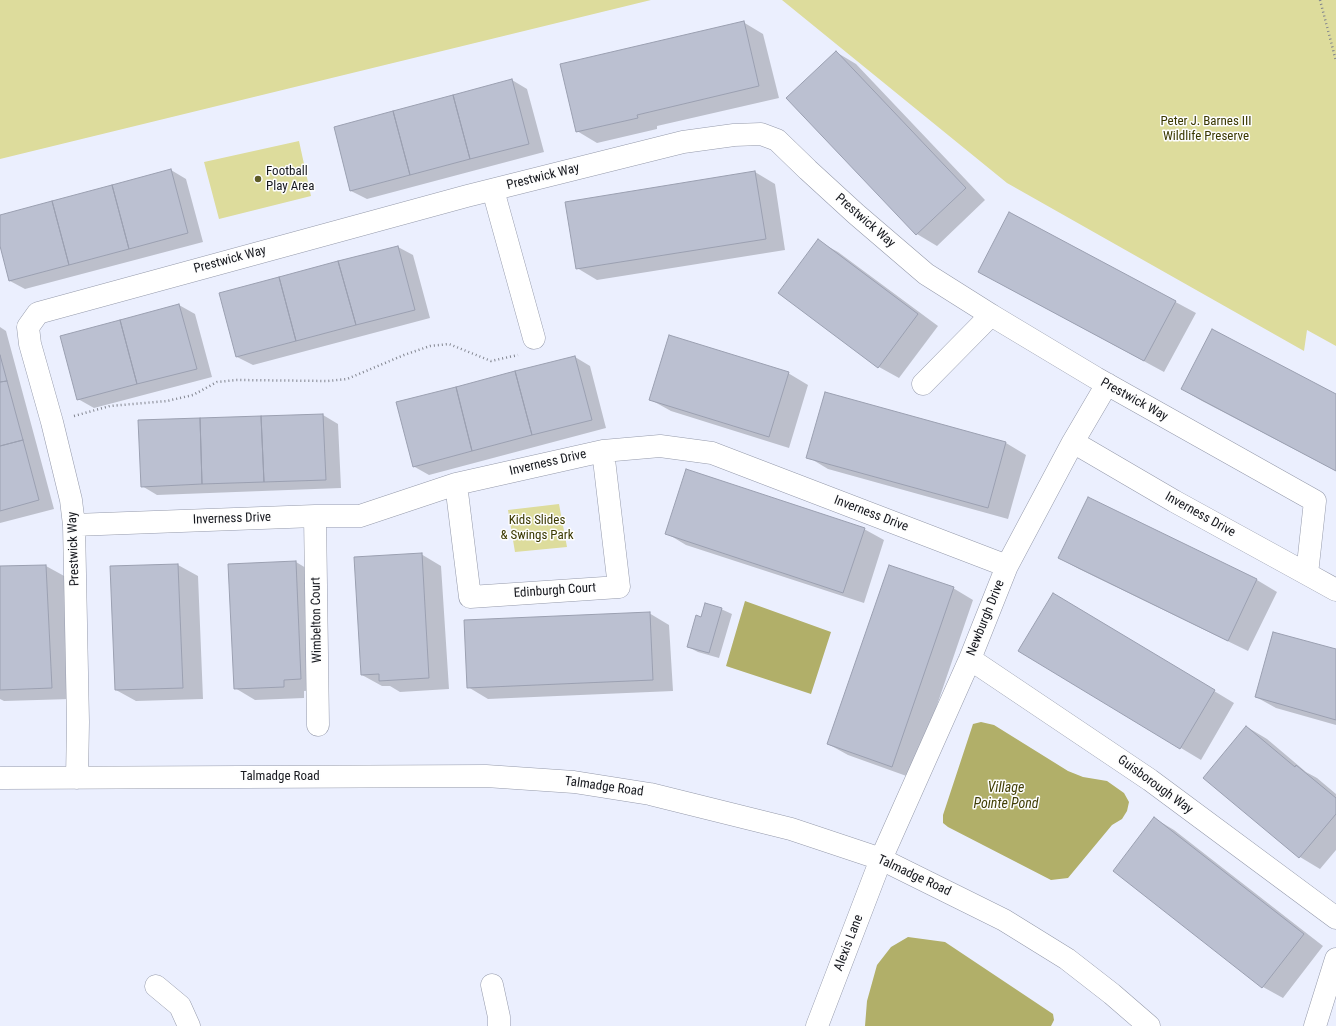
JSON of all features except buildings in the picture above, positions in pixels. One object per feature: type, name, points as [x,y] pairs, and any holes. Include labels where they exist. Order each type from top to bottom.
[{"type":"street","name":"Prestwick Way","points":[[77,778],[78,722],[74,525],[71,500],[52,422],[30,344],[28,327],[38,313],[437,204],[682,142],[734,135],[761,134],[777,140],[856,214],[926,274],[991,316],[1107,384],[1314,501],[1307,574]]},
{"type":"street","points":[[493,190],[534,338]]},
{"type":"street","points":[[923,384],[991,316]]},
{"type":"street","name":"Newburgh Drive","points":[[881,859],[970,659],[1007,566],[1073,442],[1107,384]]},
{"type":"street","name":"Inverness Drive","points":[[1073,442],[1174,501],[1307,574]]},
{"type":"street","name":"Inverness Drive","points":[[74,525],[315,516],[360,516],[456,484],[603,451],[660,446],[712,453],[1007,566]]},
{"type":"street","name":"Edinburgh Court","points":[[456,484],[470,597],[619,586],[603,451]]},
{"type":"street","name":"Wimbelton Court","points":[[315,516],[318,725]]},
{"type":"street","points":[[1307,574],[1336,590]]},
{"type":"street","name":"Guisborough Way","points":[[970,659],[1150,780],[1336,918]]},
{"type":"street","name":"Talmadge Road","points":[[0,778],[486,776],[574,782],[650,794],[716,809],[791,829],[881,859],[1004,920],[1067,959],[1112,994],[1149,1026]]},
{"type":"street","name":"Alexis Lane","points":[[817,1026],[881,859]]},
{"type":"street","points":[[1315,1026],[1336,960]]},
{"type":"street","points":[[492,985],[500,1026]]},
{"type":"street","points":[[156,986],[180,1006],[189,1026]]},
{"type":"path","points":[[1320,0],[1336,61]]},
{"type":"path","points":[[52,422],[110,406],[167,401],[193,395],[217,382],[237,380],[328,381],[347,379],[404,354],[430,346],[449,344],[491,361],[537,349],[534,338]]},
{"type":"green space","points":[[0,0],[651,0],[0,159]]},
{"type":"green space","name":"Peter J. Barnes III Wildlife Preserve","points":[[782,0],[1336,0],[1336,346],[1307,330],[1304,351],[1007,183]]},
{"type":"green space","name":"Football Play Area","points":[[299,141],[311,196],[219,219],[204,162]]},
{"type":"green space","name":"Kids Slides & Swings Park","points":[[559,504],[567,547],[515,552],[508,510]]},
{"type":"water","points":[[745,601],[831,632],[811,694],[726,666]]},
{"type":"water","name":"Village Pointe Pond","points":[[981,722],[994,725],[1068,771],[1083,777],[1107,781],[1124,793],[1129,802],[1127,811],[1122,819],[1112,825],[1068,878],[1051,880],[948,827],[943,823],[943,815],[973,724]]},
{"type":"water","points":[[908,937],[945,942],[1053,1014],[1054,1020],[1051,1026],[865,1026],[867,1001],[877,965],[891,947]]},
{"type":"place","name":"Football Play Area","points":[[258,179]]}]
